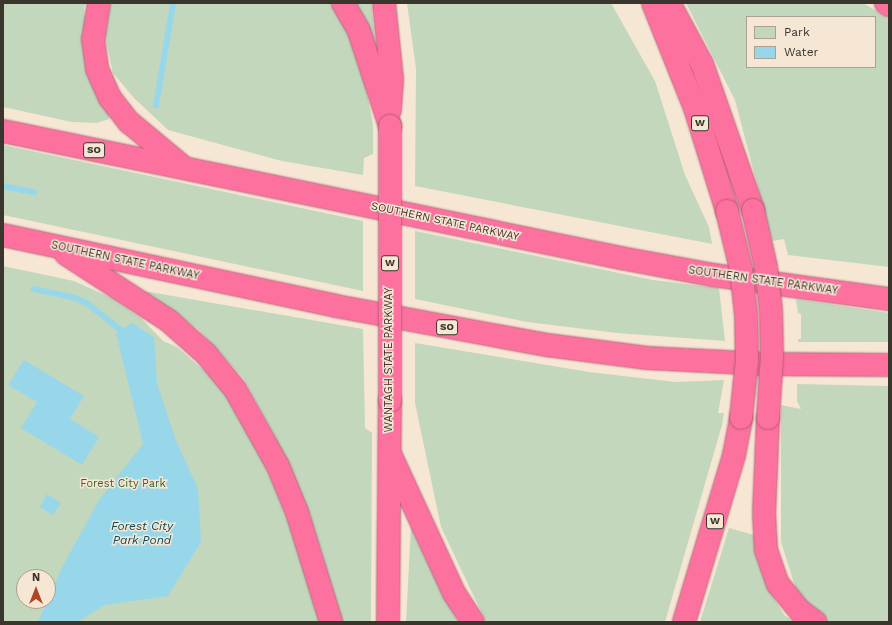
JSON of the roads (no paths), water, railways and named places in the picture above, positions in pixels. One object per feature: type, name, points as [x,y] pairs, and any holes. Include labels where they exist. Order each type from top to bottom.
[{"type":"highway","points":[[99,3],[93,39],[97,69],[110,98],[129,122],[185,170]]},
{"type":"highway","points":[[343,3],[359,31],[390,126]]},
{"type":"highway","name":"WANTAGH STATE PARKWAY","points":[[384,3],[392,79],[390,126],[388,622]]},
{"type":"highway","points":[[638,3],[667,36]]},
{"type":"highway","name":"W","points":[[654,3],[695,108],[727,211],[741,269],[746,314],[747,360],[741,418],[732,462],[684,622]]},
{"type":"highway","points":[[669,3],[702,64],[753,210],[766,267],[771,310],[772,355],[764,514],[766,550],[778,584],[800,611],[814,622]]},
{"type":"highway","name":"SOUTHERN STATE PARKWAY","points":[[3,131],[185,170],[636,261],[713,275],[889,299]]},
{"type":"highway","name":"SOUTHERN STATE PARKWAY","points":[[3,235],[336,306],[547,345],[647,358],[788,364],[889,365]]},
{"type":"highway","points":[[53,246],[169,321],[206,354],[235,389],[256,423],[289,492],[332,622]]},
{"type":"highway","points":[[388,450],[454,593],[473,622]]},
{"type":"water","name":"Forest City Park Pond","points":[[132,323],[154,337],[157,383],[175,438],[198,489],[201,542],[168,596],[105,605],[77,622],[38,622],[44,609],[56,609],[56,581],[99,500],[143,444],[116,333]]},
{"type":"water","points":[[24,360],[84,396],[70,419],[99,437],[82,465],[21,428],[37,402],[8,385]]},
{"type":"water","points":[[47,494],[61,503],[53,515],[40,507]]},
{"type":"waterway","points":[[156,106],[173,3]]},
{"type":"waterway","points":[[3,186],[34,192]]},
{"type":"waterway","points":[[34,289],[73,297],[87,303],[121,330],[124,336]]},
{"type":"park label","name":"Forest City Park","points":[[123,484]]}]
